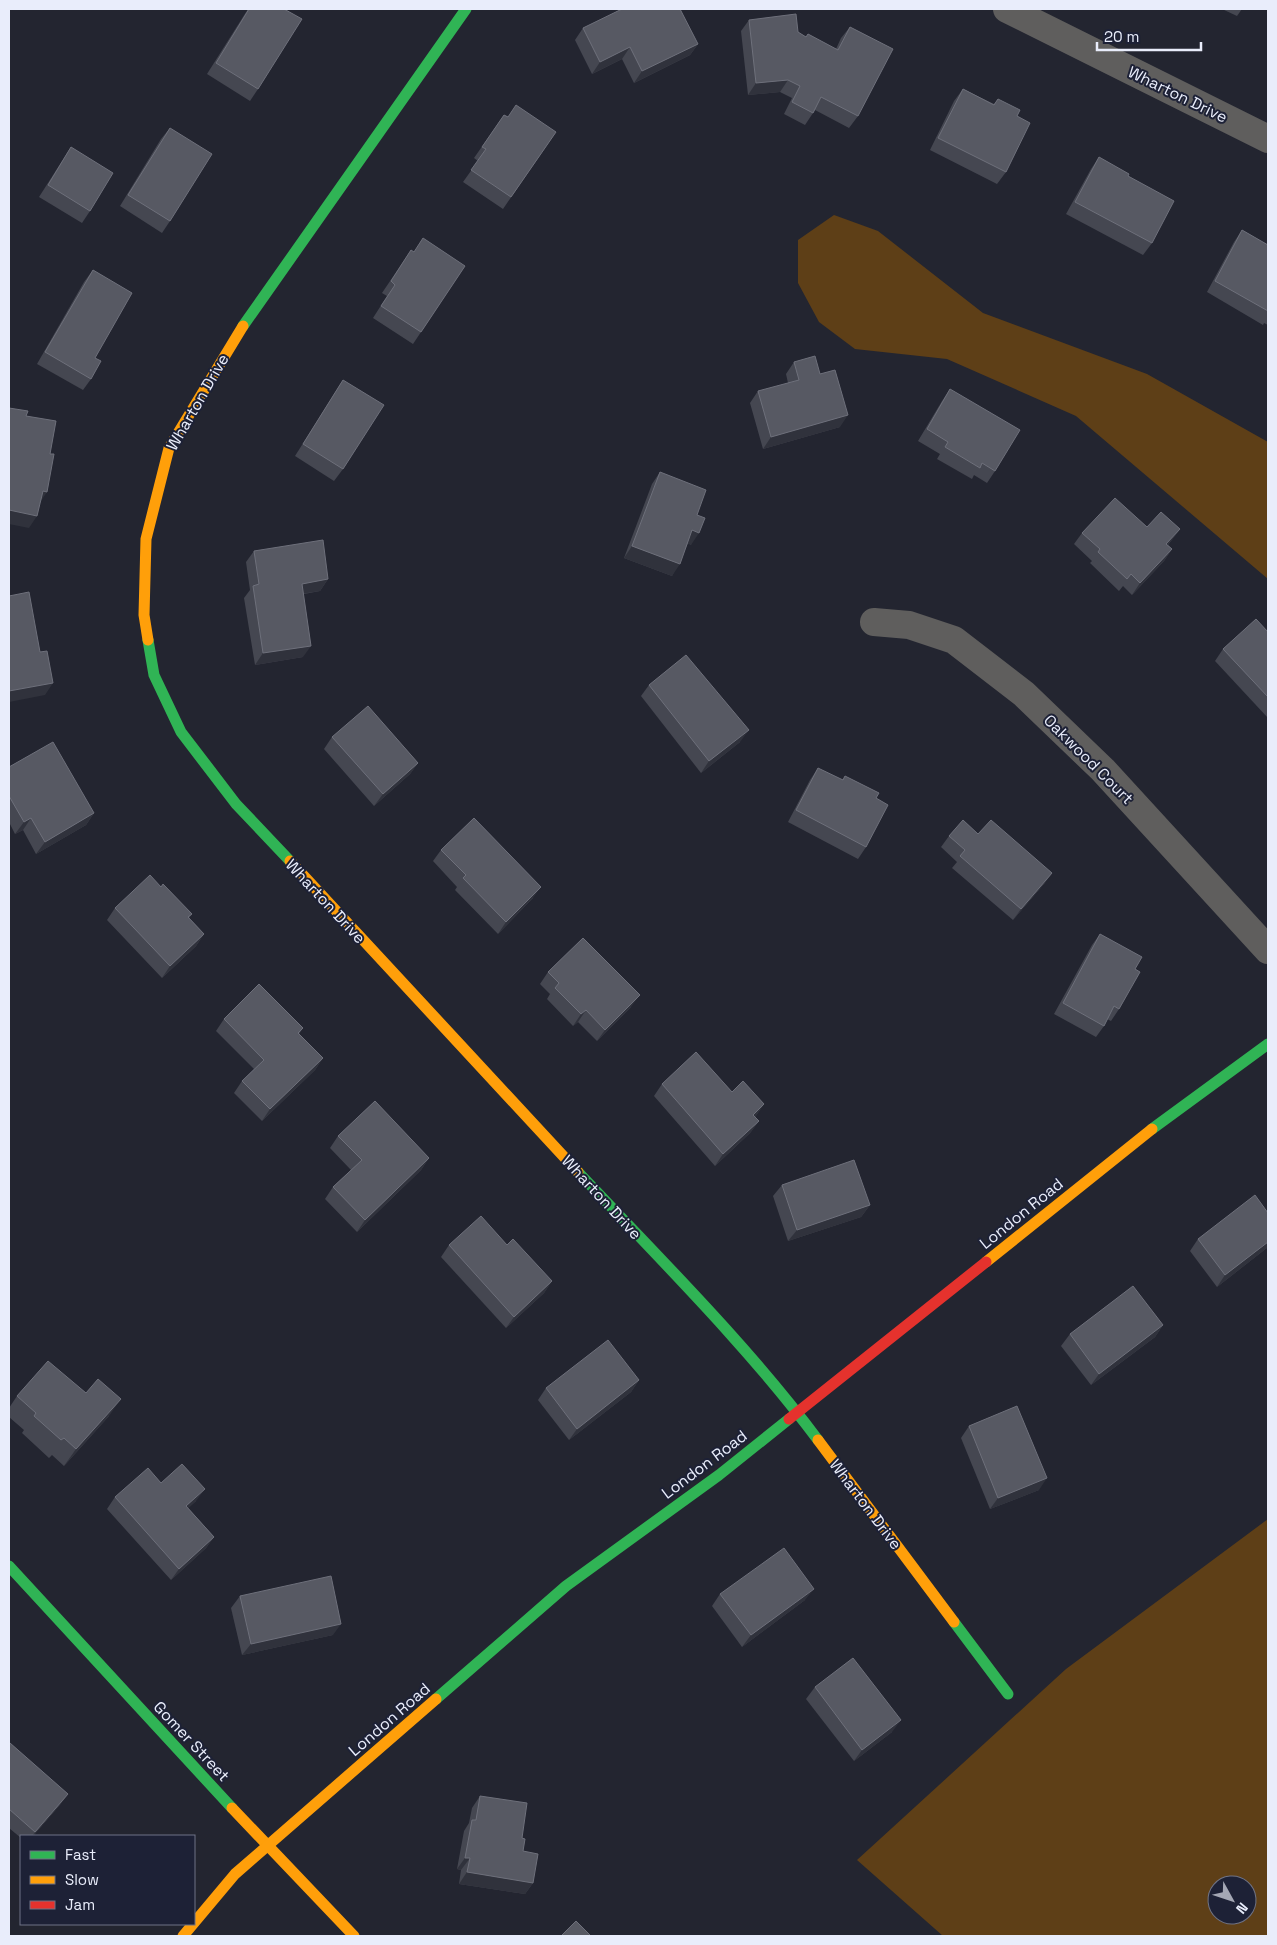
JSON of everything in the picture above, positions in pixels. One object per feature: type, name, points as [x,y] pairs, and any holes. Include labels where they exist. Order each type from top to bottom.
[{"type":"street","name":"Wharton Drive","points":[[466,9],[230,345],[169,448],[146,539],[144,615],[154,675],[182,732],[236,804],[698,1300],[797,1412],[1008,1694]]},
{"type":"street","name":"Wharton Drive","points":[[1007,9],[1268,139]]},
{"type":"street","name":"Oakwood Court","points":[[874,622],[910,625],[954,640],[1024,694],[1103,770],[1268,950]]},
{"type":"street","name":"London Road","points":[[195,1923],[235,1874],[566,1586],[719,1476],[1185,1103],[1268,1044]]},
{"type":"street","name":"Gomer Street","points":[[9,1566],[267,1846],[354,1936]]},
{"type":"street","name":"London Road","points":[[184,1936],[193,1925]]},
{"type":"shaded area","points":[[834,215],[878,231],[983,313],[1147,374],[1268,442],[1268,579],[1076,416],[947,359],[855,349],[819,322],[798,283],[798,240]]},
{"type":"shaded area","points":[[1268,1519],[1268,1936],[943,1936],[857,1860],[1066,1669]]},
{"type":"building","points":[[249,9],[284,9],[302,19],[258,89],[216,63]]},
{"type":"building","points":[[622,9],[680,9],[698,44],[642,71],[630,47],[600,62],[583,28]]},
{"type":"building","points":[[796,14],[798,32],[806,37],[808,34],[838,50],[850,27],[893,49],[858,116],[821,97],[813,113],[792,102],[800,86],[788,80],[756,83],[749,20]]},
{"type":"building","points":[[963,89],[994,105],[998,99],[1020,110],[1017,116],[1030,123],[1006,172],[938,138]]},
{"type":"building","points":[[516,105],[556,132],[511,197],[471,170],[486,149],[482,147],[504,115],[508,117]]},
{"type":"building","points":[[170,128],[212,154],[170,221],[128,195]]},
{"type":"building","points":[[71,147],[113,173],[90,211],[48,185]]},
{"type":"building","points":[[1099,157],[1129,174],[1128,176],[1174,201],[1152,243],[1075,202]]},
{"type":"building","points":[[1242,230],[1268,245],[1268,311],[1215,281]]},
{"type":"building","points":[[423,238],[465,266],[421,332],[381,306],[395,285],[391,281],[411,250],[414,252]]},
{"type":"building","points":[[93,270],[132,293],[95,358],[101,361],[91,379],[45,352]]},
{"type":"building","points":[[815,356],[820,374],[835,370],[848,415],[771,437],[758,391],[799,380],[794,362]]},
{"type":"building","points":[[343,380],[384,405],[343,469],[303,444]]},
{"type":"building","points":[[950,389],[1020,430],[995,471],[982,463],[980,468],[945,447],[948,442],[927,429]]},
{"type":"building","points":[[9,408],[28,411],[26,416],[56,421],[50,454],[54,454],[47,492],[43,491],[37,516],[9,510]]},
{"type":"building","points":[[660,472],[706,490],[697,515],[705,518],[699,533],[692,530],[680,564],[632,546]]},
{"type":"building","points":[[1115,498],[1147,527],[1161,512],[1180,529],[1166,544],[1172,549],[1140,583],[1131,574],[1127,579],[1098,552],[1100,549],[1082,533]]},
{"type":"building","points":[[323,540],[328,579],[302,584],[311,646],[263,653],[253,586],[259,584],[254,551]]},
{"type":"building","points":[[29,592],[40,652],[47,651],[53,683],[9,691],[9,596]]},
{"type":"building","points":[[1256,619],[1268,632],[1268,697],[1223,649]]},
{"type":"building","points":[[686,655],[749,730],[709,761],[649,685]]},
{"type":"building","points":[[368,706],[418,763],[383,794],[332,737]]},
{"type":"building","points":[[53,742],[94,813],[45,842],[31,818],[24,822],[9,796],[9,767]]},
{"type":"building","points":[[818,768],[843,780],[845,776],[879,793],[876,798],[888,805],[866,847],[796,810]]},
{"type":"building","points":[[474,818],[541,887],[506,922],[463,878],[466,875],[441,850]]},
{"type":"building","points":[[963,820],[978,834],[991,820],[1052,873],[1021,909],[960,856],[965,850],[949,836]]},
{"type":"building","points":[[150,875],[161,887],[163,884],[192,914],[188,917],[204,934],[170,966],[115,908]]},
{"type":"building","points":[[1100,934],[1142,957],[1135,969],[1140,972],[1119,1009],[1114,1006],[1104,1026],[1063,1003]]},
{"type":"building","points":[[583,938],[640,995],[605,1030],[586,1010],[581,1014],[555,988],[559,983],[548,972]]},
{"type":"building","points":[[259,984],[303,1028],[298,1033],[323,1058],[270,1109],[242,1081],[264,1060],[224,1019]]},
{"type":"building","points":[[696,1052],[732,1092],[743,1081],[764,1104],[753,1115],[759,1121],[723,1154],[662,1084]]},
{"type":"building","points":[[375,1101],[429,1158],[365,1220],[333,1187],[362,1160],[338,1136]]},
{"type":"building","points":[[854,1160],[870,1205],[797,1230],[782,1185]]},
{"type":"building","points":[[1255,1195],[1268,1213],[1268,1242],[1225,1275],[1198,1239]]},
{"type":"building","points":[[481,1216],[507,1245],[513,1239],[552,1281],[514,1317],[449,1245]]},
{"type":"building","points":[[1133,1286],[1163,1325],[1099,1374],[1070,1334]]},
{"type":"building","points":[[608,1340],[639,1380],[577,1429],[546,1388]]},
{"type":"building","points":[[48,1361],[86,1393],[98,1379],[121,1399],[76,1449],[64,1438],[61,1440],[34,1416],[36,1413],[17,1396]]},
{"type":"building","points":[[1017,1406],[1047,1478],[998,1498],[969,1426]]},
{"type":"building","points":[[182,1464],[205,1489],[186,1506],[214,1537],[179,1569],[115,1497],[148,1468],[161,1483]]},
{"type":"building","points":[[784,1548],[814,1589],[751,1635],[720,1594]]},
{"type":"building","points":[[331,1576],[341,1624],[251,1644],[240,1596]]},
{"type":"building","points":[[853,1658],[901,1720],[862,1750],[815,1687]]},
{"type":"building","points":[[10,1743],[68,1794],[35,1832],[9,1809]]},
{"type":"building","points":[[480,1796],[527,1803],[522,1838],[525,1839],[523,1851],[538,1854],[533,1883],[467,1872],[470,1858],[465,1858],[472,1820],[476,1820]]},
{"type":"building","points":[[576,1921],[591,1936],[561,1936]]},
{"type":"traffic: fast","points":[[243,326],[466,9]]},
{"type":"traffic: fast","points":[[148,640],[154,675],[181,732],[236,804],[290,861]]},
{"type":"traffic: fast","points":[[1152,1129],[1268,1044]]},
{"type":"traffic: fast","points":[[578,1172],[732,1336],[818,1440]]},
{"type":"traffic: fast","points":[[436,1699],[566,1586],[719,1475],[789,1419]]},
{"type":"traffic: fast","points":[[9,1566],[232,1808]]},
{"type":"traffic: fast","points":[[954,1622],[1008,1694]]},
{"type":"traffic: slow","points":[[148,640],[144,615],[146,539],[169,448],[243,326]]},
{"type":"traffic: slow","points":[[290,861],[578,1172]]},
{"type":"traffic: slow","points":[[986,1262],[1152,1129]]},
{"type":"traffic: slow","points":[[818,1440],[954,1622]]},
{"type":"traffic: slow","points":[[195,1922],[235,1874],[436,1699]]},
{"type":"traffic: slow","points":[[232,1808],[354,1936]]},
{"type":"traffic: slow","points":[[183,1936],[192,1925]]},
{"type":"traffic: jam","points":[[789,1419],[986,1262]]}]
